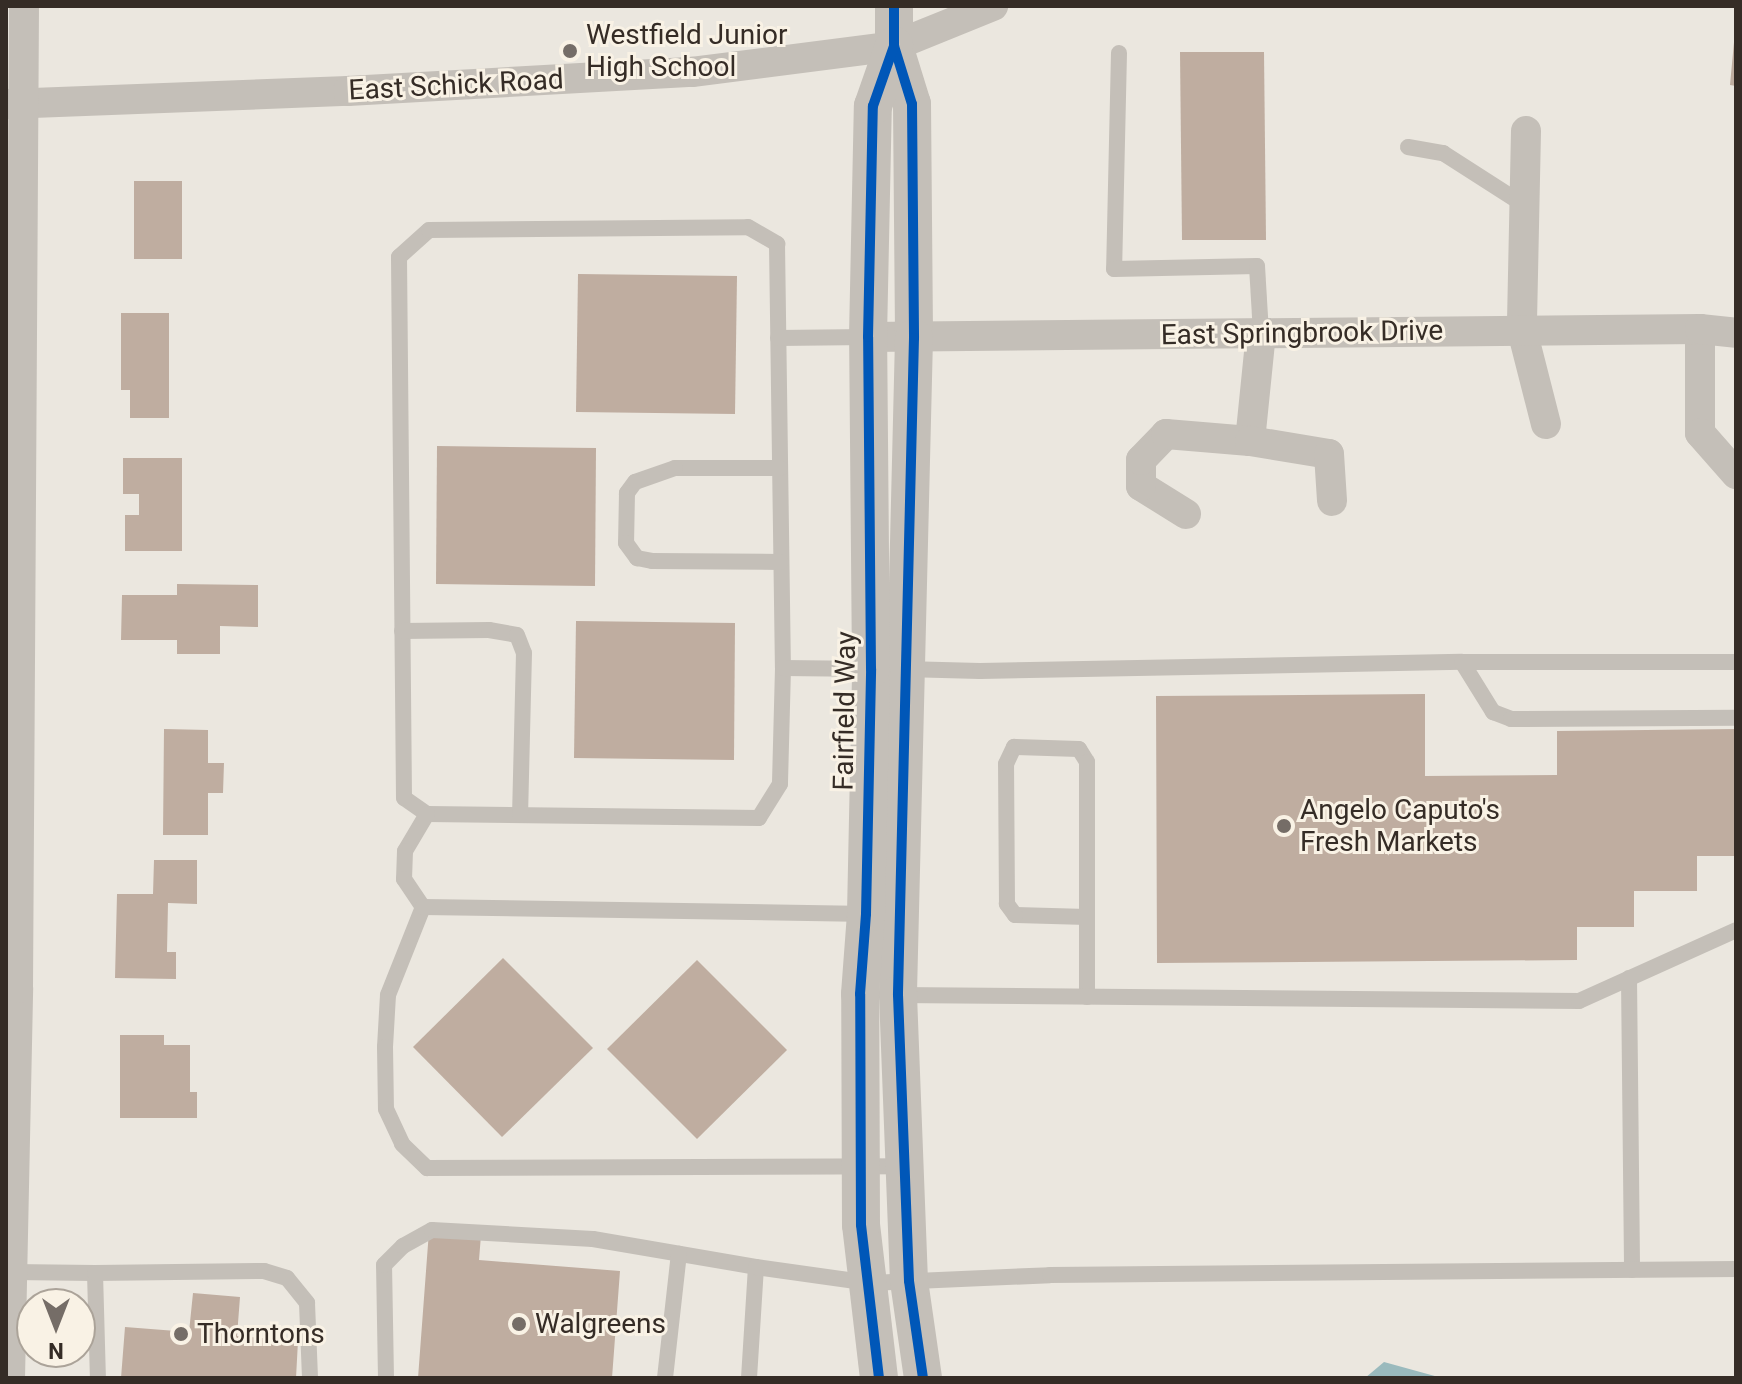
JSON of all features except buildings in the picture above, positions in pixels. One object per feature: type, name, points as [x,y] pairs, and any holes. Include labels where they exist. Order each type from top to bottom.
[{"type":"street","points":[[10,1378],[10,1254],[18,972],[15,103],[24,6]]},
{"type":"street","name":"Fairfield Way","points":[[879,1378],[861,1225],[862,1166],[884,917],[889,669],[914,338],[912,104],[894,46],[894,6]]},
{"type":"street","name":"East Schick Road","points":[[15,103],[692,72],[894,46],[993,6]]},
{"type":"street","name":"Fairfield Way","points":[[889,669],[868,337],[873,106],[894,46]]},
{"type":"street","points":[[1526,131],[1522,330],[1546,424]]},
{"type":"street","points":[[1700,329],[1700,433],[1736,474]]},
{"type":"street","name":"East Springbrook Drive","points":[[868,337],[1700,329],[1736,333]]},
{"type":"street","points":[[1250,441],[1261,333]]},
{"type":"street","points":[[1186,514],[1141,486],[1141,460],[1166,434],[1250,441],[1329,454],[1332,501]]},
{"type":"street","name":"Fairfield Way","points":[[879,994],[906,1166],[909,1281],[923,1378]]},
{"type":"lane","points":[[1119,53],[1114,269],[1257,266],[1261,333]]},
{"type":"lane","points":[[1408,147],[1443,153],[1524,205]]},
{"type":"lane","points":[[748,227],[777,244],[778,338],[783,668],[780,784],[759,818],[427,814],[404,798],[399,257],[429,230],[748,227]]},
{"type":"lane","points":[[778,338],[868,337]]},
{"type":"lane","points":[[780,468],[675,468],[635,482],[627,493],[626,543],[637,558],[652,561],[781,562]]},
{"type":"lane","points":[[402,631],[489,630],[517,635],[524,653],[520,815]]},
{"type":"lane","points":[[1462,662],[1493,712],[1511,719],[1736,718]]},
{"type":"lane","points":[[783,668],[980,671],[1462,662],[1736,662]]},
{"type":"lane","points":[[1087,917],[1015,915],[1007,904],[1006,764],[1014,747],[1079,749],[1087,762],[1087,917],[1087,997]]},
{"type":"lane","points":[[423,907],[404,879],[405,851],[427,814]]},
{"type":"lane","points":[[423,907],[884,917]]},
{"type":"lane","points":[[423,907],[388,995],[385,1063],[386,1109],[402,1144],[427,1168],[906,1166]]},
{"type":"lane","points":[[879,994],[1579,1001],[1736,930]]},
{"type":"lane","points":[[1629,978],[1632,1270]]},
{"type":"lane","points":[[386,1378],[384,1265],[403,1246],[432,1230],[593,1239],[870,1283],[1050,1275],[1736,1269]]},
{"type":"lane","points":[[10,1254],[95,1273],[264,1271],[287,1278],[307,1303],[310,1378]]},
{"type":"lane","points":[[665,1378],[679,1254]]},
{"type":"lane","points":[[749,1378],[756,1267]]},
{"type":"lane","points":[[95,1273],[98,1378]]},
{"type":"water","points":[[1384,1362],[1442,1378],[1365,1378]]},
{"type":"cycle path","points":[[894,6],[894,46],[912,104],[914,338],[898,995],[909,1281],[923,1378]]},
{"type":"cycle path","points":[[879,1378],[861,1225],[860,994],[866,914],[871,669],[868,337],[873,106],[894,46]]},
{"type":"place","name":"Westfield Junior High School","points":[[570,51]]},
{"type":"place","name":"Angelo Caputo's Fresh Markets","points":[[1284,826]]},
{"type":"place","name":"Walgreens","points":[[519,1324]]},
{"type":"place","name":"Thorntons","points":[[181,1334]]}]
